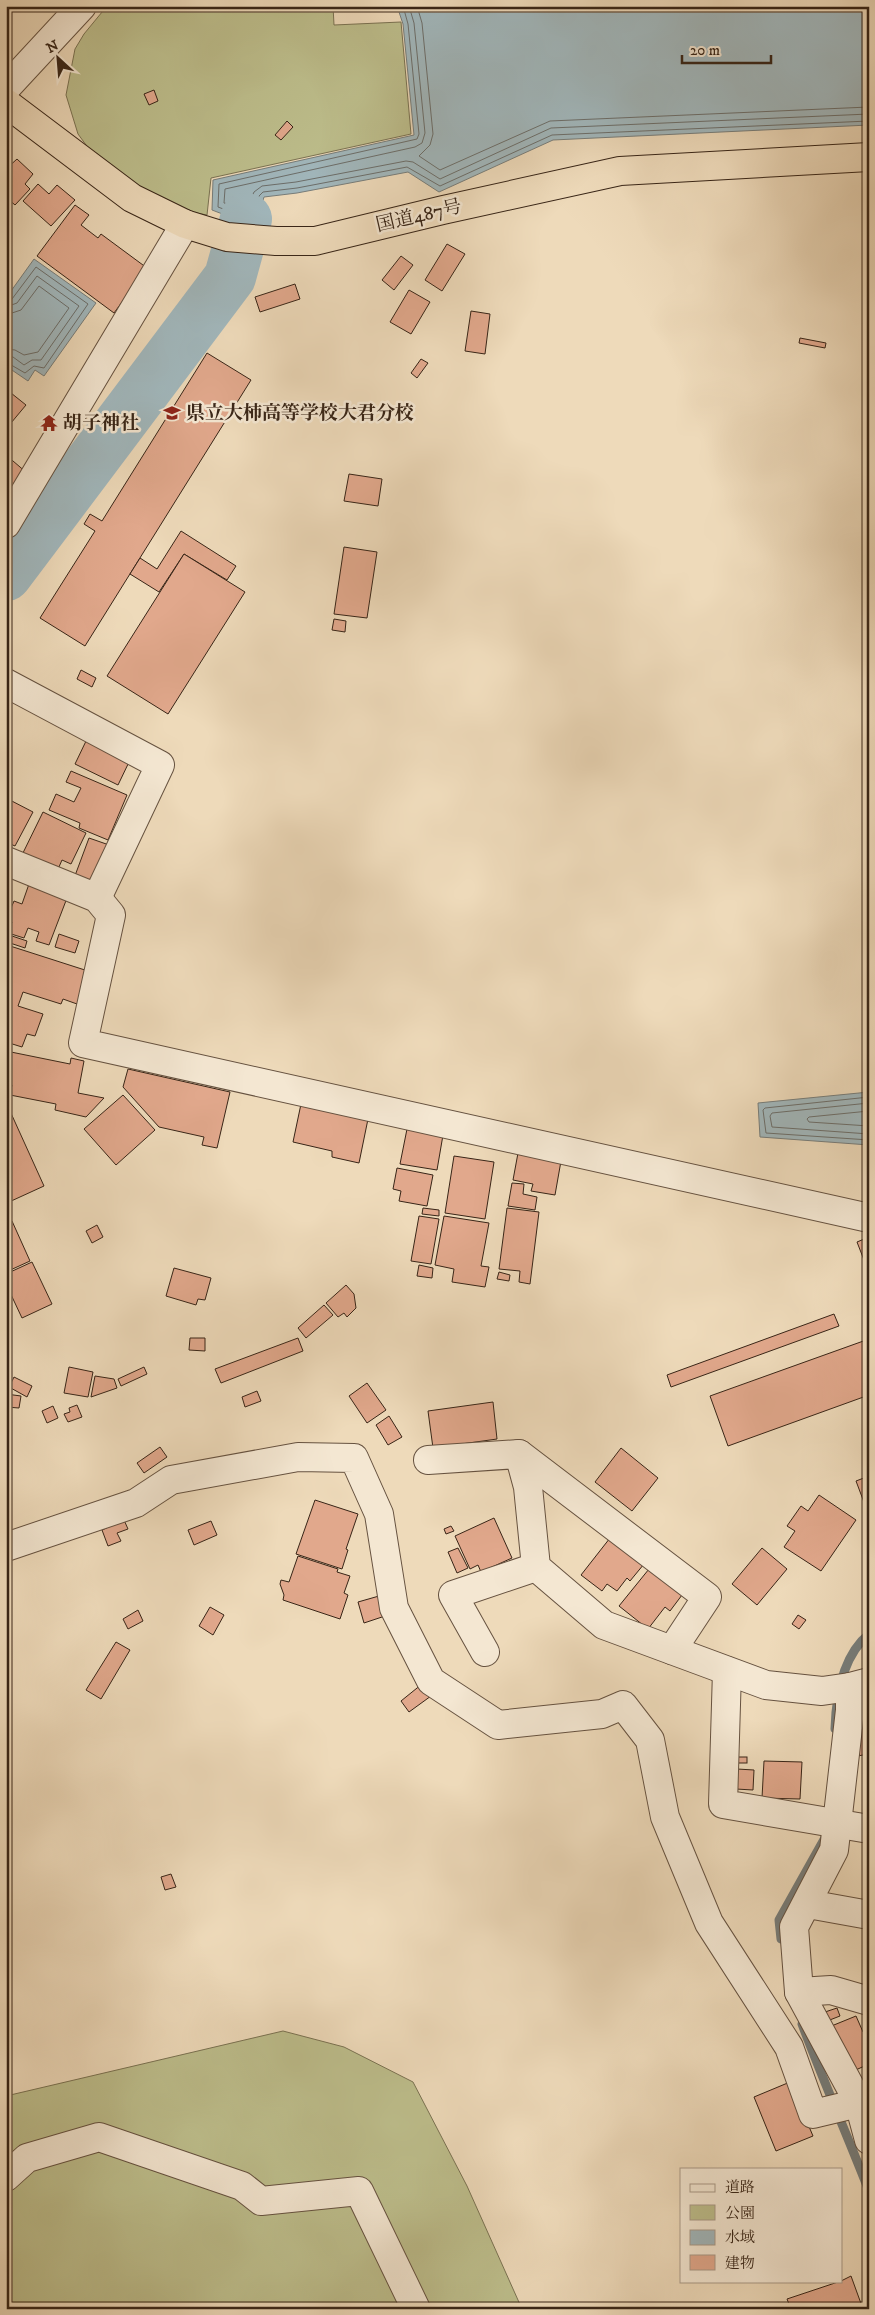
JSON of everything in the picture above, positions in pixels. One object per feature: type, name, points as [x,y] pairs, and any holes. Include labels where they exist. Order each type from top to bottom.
[{"type":"highway","name":"国道487号","points":[[6,103],[132,198],[185,224],[228,237],[276,241],[315,241],[443,210],[620,171],[869,157]]},
{"type":"street","points":[[6,88],[82,6]]},
{"type":"street","points":[[6,524],[185,224]]},
{"type":"street","points":[[6,683],[160,765],[98,898]]},
{"type":"street","points":[[6,861],[98,898],[111,914],[83,1043],[869,1218]]},
{"type":"street","points":[[428,1460],[519,1454],[707,1597],[672,1650]]},
{"type":"street","points":[[519,1454],[528,1487],[536,1566],[604,1625],[766,1685],[822,1691],[859,1684],[850,1710],[827,1823],[834,1850],[808,1904],[794,1927],[799,1992],[864,2103],[869,2140]]},
{"type":"street","points":[[6,1547],[136,1503],[171,1480],[298,1457],[354,1458],[379,1514],[394,1608],[431,1681],[498,1725],[602,1714],[623,1705],[650,1740],[665,1817],[709,1923],[789,2047],[813,2114],[864,2103]]},
{"type":"street","points":[[485,1652],[453,1595],[536,1566]]},
{"type":"street","points":[[727,1671],[723,1804],[869,1829]]},
{"type":"street","points":[[808,1904],[869,1915]]},
{"type":"street","points":[[799,1992],[831,1990],[869,2001]]},
{"type":"street","points":[[6,2177],[27,2158],[99,2137],[242,2186],[261,2200],[359,2192],[416,2309]]},
{"type":"green space","points":[[107,6],[333,6],[334,25],[401,22],[411,134],[211,178],[207,215],[175,209],[109,170],[78,134],[66,95],[75,49],[84,34]]},
{"type":"green space","points":[[283,2031],[344,2047],[413,2082],[467,2186],[522,2309],[6,2309],[6,2096]]},
{"type":"water","points":[[397,6],[869,6],[869,125],[553,140],[439,192],[408,172],[297,193],[264,197],[257,220],[233,218],[212,210],[213,180],[414,135],[403,24]]},
{"type":"water","points":[[34,259],[96,303],[44,376],[35,370],[28,381],[6,366],[6,298]]},
{"type":"water","points":[[869,1092],[869,1145],[760,1137],[758,1103]]},
{"type":"building","points":[[154,90],[158,101],[149,105],[144,94]]},
{"type":"building","points":[[287,121],[293,127],[281,140],[275,135]]},
{"type":"building","points":[[17,159],[33,174],[25,184],[30,189],[15,205],[8,199],[6,200],[6,169]]},
{"type":"building","points":[[38,184],[49,194],[57,185],[75,200],[51,226],[23,201]]},
{"type":"building","points":[[75,205],[89,215],[81,225],[98,238],[101,234],[147,268],[114,313],[37,256]]},
{"type":"building","points":[[447,244],[465,254],[442,291],[425,280]]},
{"type":"building","points":[[401,256],[413,265],[394,290],[382,280]]},
{"type":"building","points":[[295,284],[300,299],[260,312],[255,297]]},
{"type":"building","points":[[409,290],[430,302],[411,334],[390,322]]},
{"type":"building","points":[[471,311],[490,314],[485,354],[465,351]]},
{"type":"building","points":[[800,338],[826,343],[825,348],[799,343]]},
{"type":"building","points":[[207,353],[251,380],[85,646],[40,618],[95,531],[84,524],[90,514],[102,521]]},
{"type":"building","points":[[421,359],[428,363],[417,378],[411,373]]},
{"type":"building","points":[[6,389],[26,405],[6,429]]},
{"type":"building","points":[[6,455],[27,473],[6,497]]},
{"type":"building","points":[[349,474],[382,479],[378,506],[344,501]]},
{"type":"building","points":[[181,531],[236,566],[227,580],[184,554],[159,592],[130,574],[140,558],[157,569]]},
{"type":"building","points":[[344,547],[377,552],[367,618],[334,614]]},
{"type":"building","points":[[184,554],[245,592],[168,714],[107,676]]},
{"type":"building","points":[[334,619],[346,621],[345,632],[332,630]]},
{"type":"building","points":[[81,670],[96,678],[92,687],[77,679]]},
{"type":"building","points":[[87,739],[130,760],[118,785],[75,764]]},
{"type":"building","points":[[71,771],[127,795],[108,840],[79,828],[80,823],[49,810],[56,794],[74,802],[81,788],[66,782]]},
{"type":"building","points":[[6,798],[33,812],[15,846],[6,842]]},
{"type":"building","points":[[43,812],[86,833],[71,864],[62,860],[55,876],[20,859]]},
{"type":"building","points":[[89,838],[112,846],[95,890],[73,881]]},
{"type":"building","points":[[29,884],[67,898],[49,945],[36,941],[39,932],[28,928],[24,938],[8,933],[12,922],[6,920],[14,901],[22,904]]},
{"type":"building","points":[[59,934],[79,941],[75,953],[55,947]]},
{"type":"building","points":[[9,935],[27,941],[25,948],[7,942]]},
{"type":"building","points":[[7,945],[88,971],[77,1004],[63,999],[61,1004],[23,992],[18,1006],[43,1014],[35,1036],[27,1034],[22,1047],[6,1042]]},
{"type":"building","points":[[6,1051],[70,1064],[71,1058],[84,1061],[78,1093],[104,1098],[86,1117],[55,1110],[56,1104],[10,1095],[12,1085],[6,1084]]},
{"type":"building","points":[[128,1069],[230,1092],[217,1148],[202,1145],[204,1137],[159,1127],[123,1087]]},
{"type":"building","points":[[123,1095],[155,1130],[116,1165],[84,1129]]},
{"type":"building","points":[[301,1104],[368,1119],[359,1163],[332,1157],[332,1151],[293,1142]]},
{"type":"building","points":[[10,1111],[44,1186],[9,1202],[6,1195],[6,1113]]},
{"type":"building","points":[[407,1129],[443,1135],[437,1170],[400,1164]]},
{"type":"building","points":[[518,1153],[561,1161],[555,1195],[531,1191],[533,1184],[513,1180]]},
{"type":"building","points":[[454,1156],[494,1162],[485,1219],[445,1213]]},
{"type":"building","points":[[397,1168],[433,1175],[427,1206],[399,1201],[401,1191],[393,1189]]},
{"type":"building","points":[[512,1183],[524,1184],[523,1194],[537,1197],[535,1210],[508,1206]]},
{"type":"building","points":[[423,1208],[439,1210],[439,1216],[422,1214]]},
{"type":"building","points":[[507,1208],[539,1212],[530,1284],[519,1282],[520,1271],[499,1269]]},
{"type":"building","points":[[419,1216],[439,1219],[431,1264],[411,1261]]},
{"type":"building","points":[[444,1216],[489,1223],[481,1266],[489,1267],[485,1287],[452,1282],[454,1269],[435,1265]]},
{"type":"building","points":[[12,1221],[30,1261],[6,1272],[6,1224]]},
{"type":"building","points":[[97,1225],[103,1237],[92,1243],[86,1231]]},
{"type":"building","points":[[869,1237],[869,1273],[857,1242]]},
{"type":"building","points":[[32,1262],[52,1304],[22,1318],[6,1284],[6,1274]]},
{"type":"building","points":[[419,1265],[433,1268],[432,1278],[417,1276]]},
{"type":"building","points":[[174,1268],[211,1278],[205,1300],[198,1299],[196,1305],[166,1296]]},
{"type":"building","points":[[499,1272],[510,1275],[509,1281],[497,1279]]},
{"type":"building","points":[[346,1285],[354,1294],[356,1308],[347,1317],[344,1313],[338,1317],[326,1303]]},
{"type":"building","points":[[324,1305],[333,1315],[306,1338],[298,1328]]},
{"type":"building","points":[[834,1314],[839,1326],[671,1387],[667,1375]]},
{"type":"building","points":[[190,1338],[205,1338],[205,1351],[189,1350]]},
{"type":"building","points":[[298,1338],[303,1351],[221,1383],[215,1369]]},
{"type":"building","points":[[869,1339],[869,1395],[728,1446],[710,1396]]},
{"type":"building","points":[[69,1367],[93,1372],[88,1397],[64,1393]]},
{"type":"building","points":[[144,1367],[147,1374],[121,1386],[118,1379]]},
{"type":"building","points":[[95,1376],[114,1379],[117,1388],[91,1397]]},
{"type":"building","points":[[14,1377],[32,1386],[27,1397],[9,1387]]},
{"type":"building","points":[[367,1383],[386,1410],[367,1423],[349,1396]]},
{"type":"building","points":[[257,1391],[261,1401],[245,1407],[242,1397]]},
{"type":"building","points":[[6,1394],[21,1396],[19,1408],[6,1407]]},
{"type":"building","points":[[493,1402],[497,1439],[433,1448],[428,1411]]},
{"type":"building","points":[[77,1405],[82,1417],[68,1422],[64,1414],[70,1412],[69,1408]]},
{"type":"building","points":[[53,1406],[58,1418],[47,1423],[42,1411]]},
{"type":"building","points":[[389,1416],[402,1437],[388,1445],[376,1425]]},
{"type":"building","points":[[160,1447],[167,1457],[144,1473],[137,1463]]},
{"type":"building","points":[[621,1448],[658,1478],[632,1511],[595,1482]]},
{"type":"building","points":[[869,1476],[869,1503],[865,1505],[856,1481]]},
{"type":"building","points":[[819,1495],[856,1520],[821,1571],[784,1547],[795,1531],[787,1526],[801,1506],[808,1511]]},
{"type":"building","points":[[315,1500],[358,1514],[346,1549],[348,1550],[342,1569],[296,1554]]},
{"type":"building","points":[[494,1518],[512,1558],[481,1572],[478,1565],[470,1569],[455,1536]]},
{"type":"building","points":[[124,1520],[128,1529],[117,1533],[121,1541],[108,1546],[102,1530]]},
{"type":"building","points":[[211,1521],[217,1535],[194,1545],[188,1530]]},
{"type":"building","points":[[451,1526],[454,1531],[446,1534],[444,1529]]},
{"type":"building","points":[[610,1538],[644,1564],[630,1581],[627,1578],[617,1591],[607,1584],[602,1591],[581,1575]]},
{"type":"building","points":[[458,1548],[468,1568],[457,1573],[448,1552]]},
{"type":"building","points":[[762,1548],[787,1569],[757,1605],[732,1584]]},
{"type":"building","points":[[298,1556],[338,1569],[337,1572],[350,1576],[344,1593],[348,1595],[340,1619],[283,1600],[281,1580],[289,1582]]},
{"type":"building","points":[[649,1569],[682,1595],[670,1611],[665,1607],[648,1629],[619,1606]]},
{"type":"building","points":[[379,1596],[385,1616],[364,1623],[358,1602]]},
{"type":"building","points":[[210,1607],[224,1615],[213,1635],[199,1626]]},
{"type":"building","points":[[138,1610],[143,1621],[128,1629],[123,1619]]},
{"type":"building","points":[[798,1615],[806,1620],[799,1629],[792,1624]]},
{"type":"building","points":[[116,1642],[130,1650],[101,1699],[86,1690]]},
{"type":"building","points":[[422,1684],[431,1696],[409,1712],[401,1701]]},
{"type":"building","points":[[869,1708],[869,1754],[857,1756],[852,1711]]},
{"type":"building","points":[[738,1757],[747,1757],[747,1763],[738,1763]]},
{"type":"building","points":[[764,1761],[802,1762],[800,1799],[762,1798]]},
{"type":"building","points":[[737,1769],[754,1770],[753,1790],[736,1789]]},
{"type":"building","points":[[171,1874],[176,1887],[165,1890],[161,1877]]},
{"type":"building","points":[[837,2008],[840,2016],[822,2023],[819,2014]]},
{"type":"building","points":[[856,2016],[863,2032],[869,2029],[869,2064],[849,2073],[829,2027]]},
{"type":"building","points":[[790,2082],[813,2136],[776,2151],[754,2097]]},
{"type":"building","points":[[851,2276],[863,2309],[781,2309],[789,2304],[787,2299]]},
{"type":"waterway","points":[[6,575],[230,277],[246,219]]},
{"type":"waterway","points":[[835,1729],[842,1677],[852,1653],[869,1634]]},
{"type":"waterway","points":[[781,1939],[779,1920],[826,1836]]},
{"type":"waterway","points":[[802,2024],[869,2191]]},
{"type":"place","name":"県立大柿高等学校大君分校","points":[[172,413]]},
{"type":"place","name":"胡子神社","points":[[49,423]]}]
